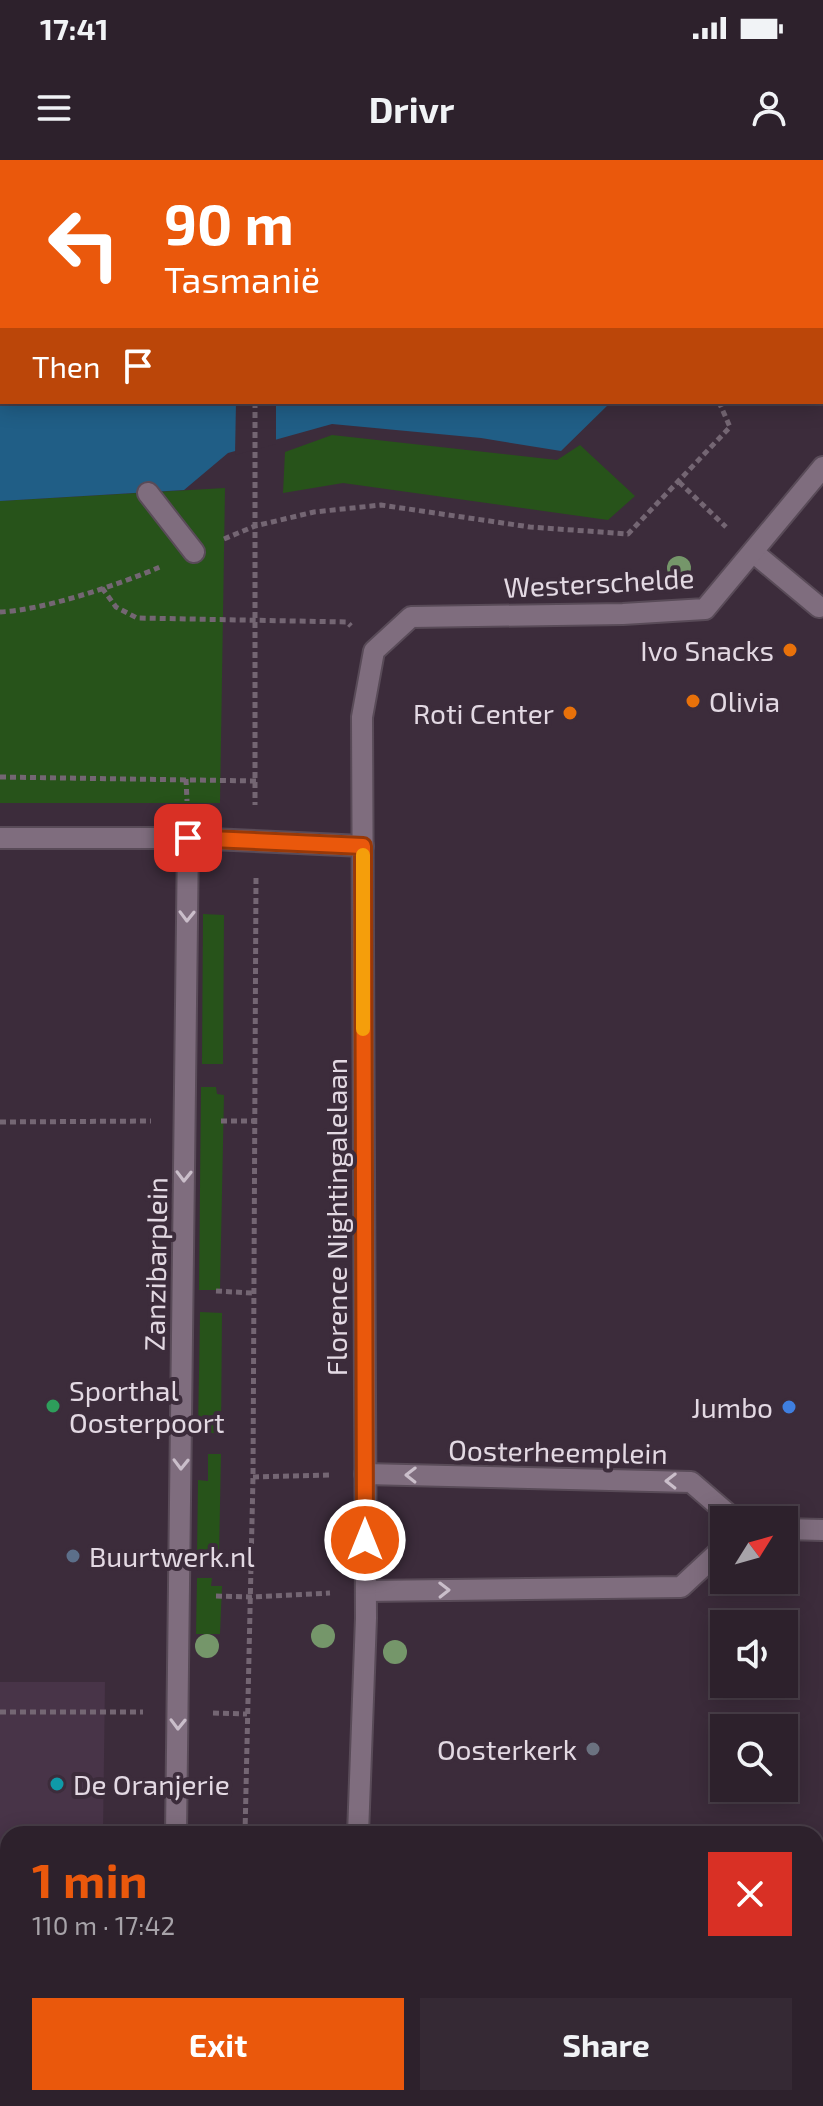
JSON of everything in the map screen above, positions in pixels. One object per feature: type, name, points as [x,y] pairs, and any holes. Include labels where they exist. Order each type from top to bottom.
[{"type":"street","name":"Westerschelde","points":[[411,617],[623,614],[705,609],[823,467]]},
{"type":"street","points":[[148,493],[194,552]]},
{"type":"street","points":[[753,552],[819,607]]},
{"type":"street","name":"Florence Nightingalelaan","points":[[358,1826],[366,1591],[362,717],[374,651],[411,617]]},
{"type":"street","points":[[0,838],[188,838],[363,846]]},
{"type":"street","name":"Zanzibarplein","points":[[176,1826],[188,838]]},
{"type":"street","name":"Oosterheemplein","points":[[365,1474],[691,1482],[719,1506]]},
{"type":"street","points":[[798,1529],[823,1530]]},
{"type":"street","points":[[366,1591],[681,1587],[710,1560]]},
{"type":"path","points":[[245,1826],[253,1477],[255,404]]},
{"type":"path","points":[[255,526],[314,512],[381,505],[530,527],[628,534],[730,427],[720,404]]},
{"type":"path","points":[[679,482],[717,519]]},
{"type":"path","points":[[0,612],[20,611],[131,580],[194,552]]},
{"type":"path","points":[[102,588],[116,607],[137,618],[334,621]]},
{"type":"path","points":[[0,777],[256,781]]},
{"type":"path","points":[[0,1122],[254,1121]]},
{"type":"path","points":[[253,1477],[365,1474]]},
{"type":"path","points":[[251,1597],[366,1591]]},
{"type":"path","points":[[0,1712],[104,1712]]},
{"type":"shaded area","points":[[0,1682],[105,1682],[103,1826],[0,1826]]},
{"type":"green space","points":[[332,435],[557,460],[580,445],[635,496],[608,520],[343,483],[283,493],[285,452]]},
{"type":"green space","points":[[225,488],[220,803],[0,803],[0,501]]},
{"type":"green space","points":[[203,914],[224,915],[223,1064],[202,1064]]},
{"type":"green space","points":[[201,1087],[216,1087],[217,1094],[224,1095],[220,1290],[199,1290]]},
{"type":"green space","points":[[200,1312],[222,1313],[221,1433],[198,1433]]},
{"type":"green space","points":[[208,1454],[221,1454],[219,1556],[197,1556],[198,1480],[208,1481]]},
{"type":"green space","points":[[197,1578],[212,1578],[211,1586],[222,1586],[220,1634],[196,1634]]},
{"type":"water","points":[[0,404],[609,404],[561,451],[481,438],[332,424],[228,453],[184,490],[0,501]]},
{"type":"pier","points":[[236,404],[276,404],[276,444],[235,455]]},
{"type":"slow traffic","points":[[363,855],[363,1029]]},
{"type":"place","name":"Ivo Snacks","points":[[790,650]]},
{"type":"place","name":"Olivia","points":[[693,701]]},
{"type":"place","name":"Roti Center","points":[[570,713]]},
{"type":"place","name":"Sporthal Oosterpoort","points":[[53,1406]]},
{"type":"place","name":"Jumbo","points":[[789,1407]]},
{"type":"place","name":"Buurtwerk.nl","points":[[73,1556]]},
{"type":"place","name":"Oosterkerk","points":[[593,1749]]},
{"type":"place","name":"De Oranjerie","points":[[57,1784]]},
{"type":"route","points":[[188,838],[363,846],[365,1540]]}]
